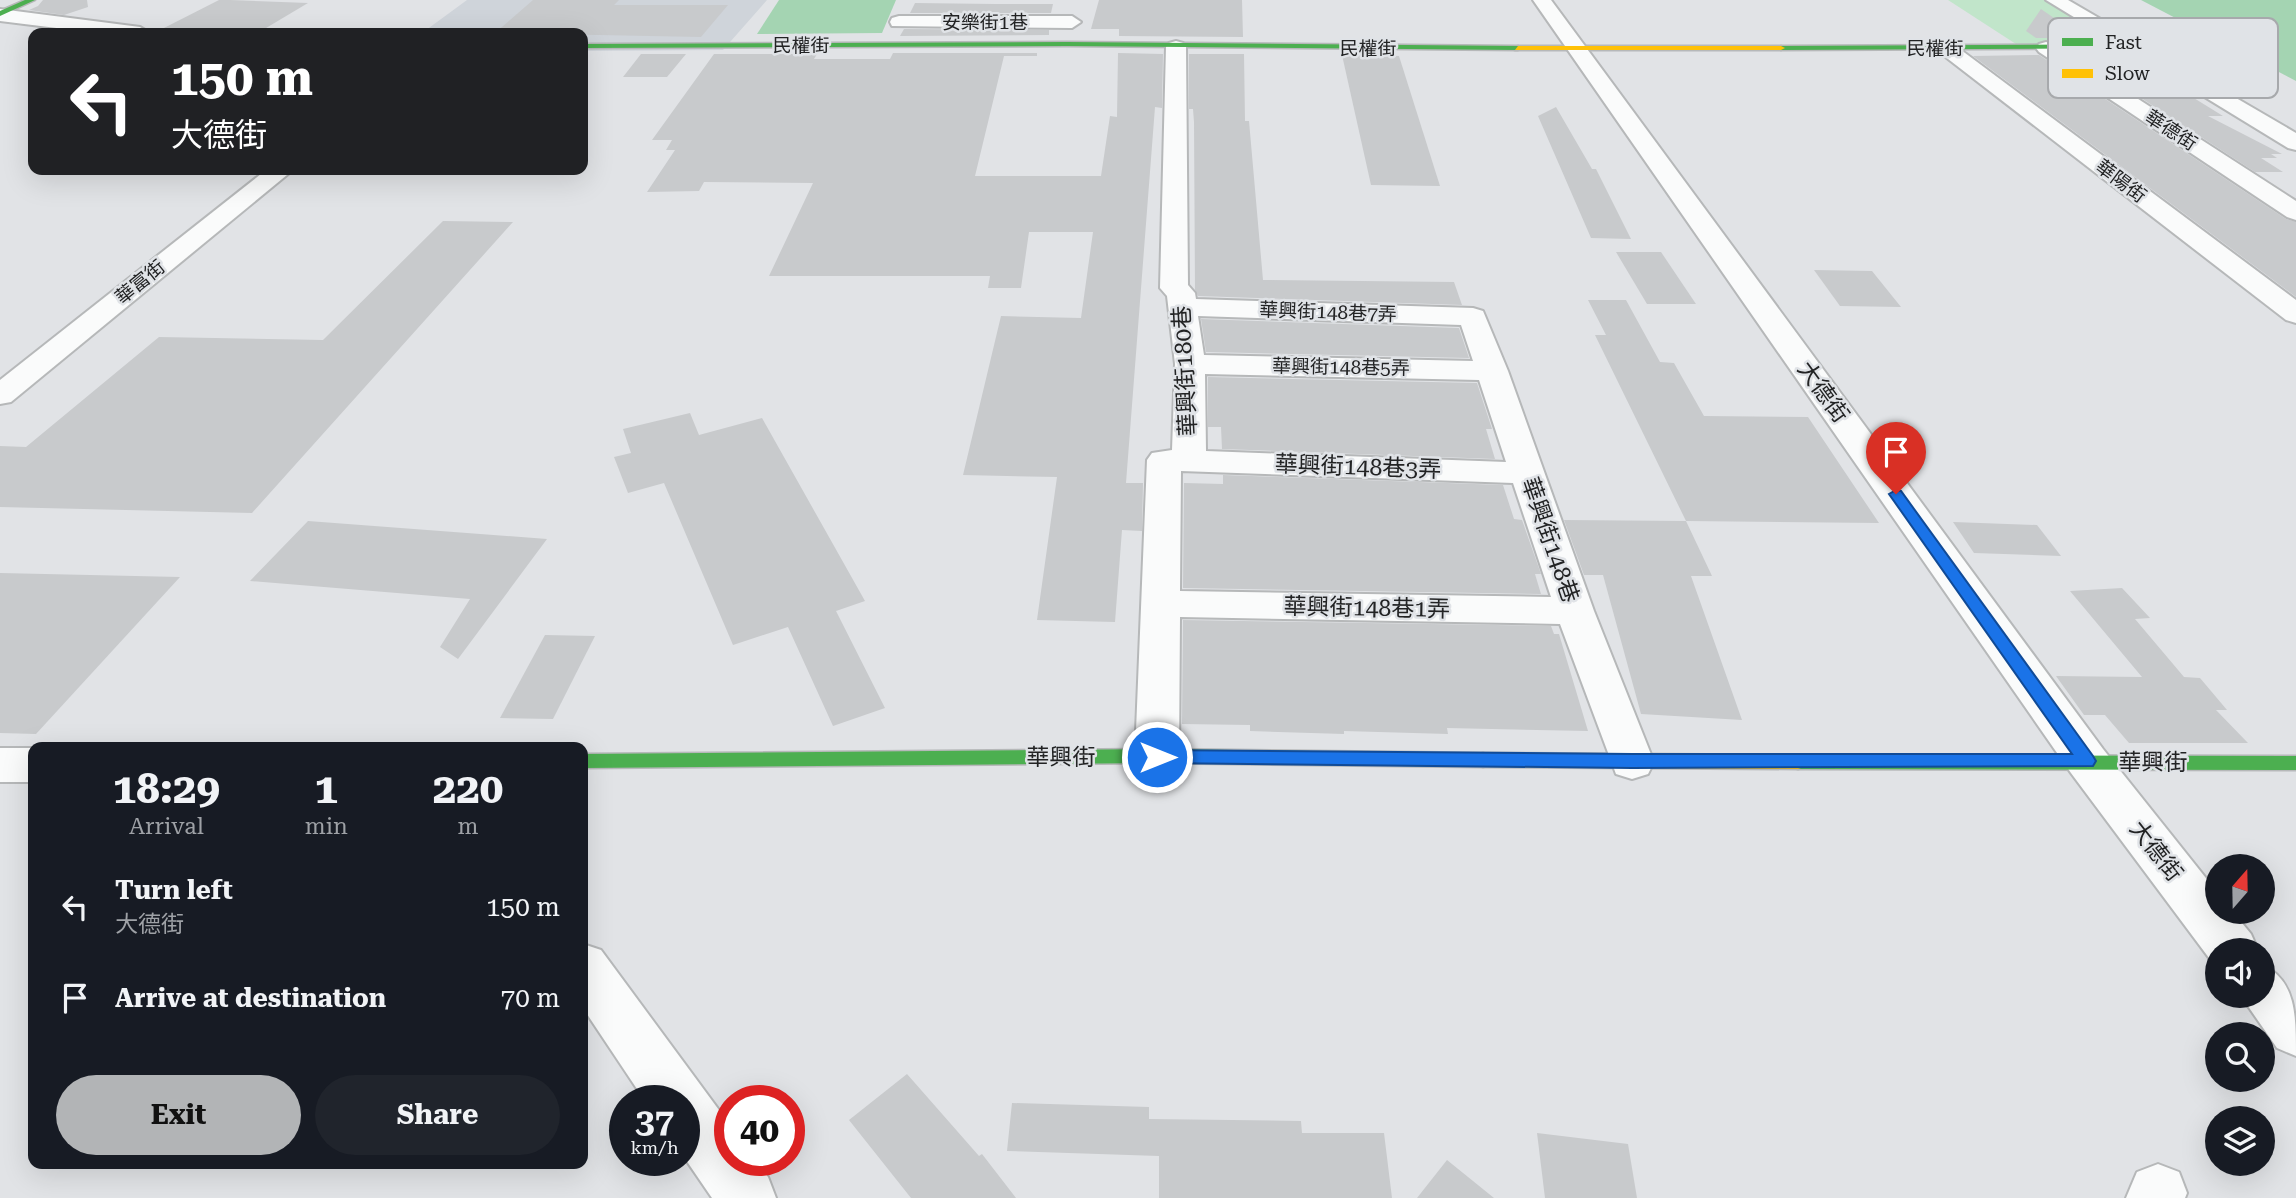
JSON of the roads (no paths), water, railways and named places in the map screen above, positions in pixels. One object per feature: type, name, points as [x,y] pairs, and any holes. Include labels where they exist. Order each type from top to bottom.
[{"type":"street","points":[[0,2],[5,0]]},
{"type":"street","points":[[0,15],[31,0]]},
{"type":"street","points":[[894,44],[899,22],[910,0]]},
{"type":"street","points":[[1067,44],[1076,0]]},
{"type":"street","name":"大德街","points":[[1542,0],[2087,761],[2224,938]]},
{"type":"street","points":[[2055,0],[2085,18]]},
{"type":"street","points":[[2076,0],[2107,18]]},
{"type":"street","points":[[0,15],[101,28]]},
{"type":"street","name":"安樂街1巷","points":[[899,22],[1072,22]]},
{"type":"street","name":"民權街","points":[[588,46],[1067,44],[1578,49],[2046,48]]},
{"type":"street","name":"華興街180巷","points":[[1157,757],[1164,460],[1189,461],[1190,364],[1181,293],[1174,288],[1176,47]]},
{"type":"street","name":"華陽街","points":[[1946,48],[2296,314]]},
{"type":"street","name":"華德街","points":[[2122,98],[2296,212]]},
{"type":"street","points":[[2219,98],[2296,144]]},
{"type":"street","points":[[2244,98],[2296,128]]},
{"type":"street","name":"華富街","points":[[0,395],[275,175]]},
{"type":"street","points":[[2249,278],[2296,278]]},
{"type":"street","name":"華興街148巷7弄","points":[[1183,307],[1473,317]]},
{"type":"street","name":"華興街148巷","points":[[1473,317],[1575,611],[1632,761]]},
{"type":"street","name":"華興街148巷5弄","points":[[1190,364],[1493,371]]},
{"type":"street","name":"華興街148巷3弄","points":[[1189,461],[1527,473]]},
{"type":"street","name":"華興街148巷1弄","points":[[1159,604],[1575,611]]},
{"type":"street","name":"華興街","points":[[588,761],[1157,757],[2296,763]]},
{"type":"street","points":[[0,765],[28,765]]},
{"type":"street","points":[[588,973],[667,1085]]},
{"type":"street","points":[[2275,1004],[2296,1031]]},
{"type":"street","points":[[700,1132],[747,1198]]}]
